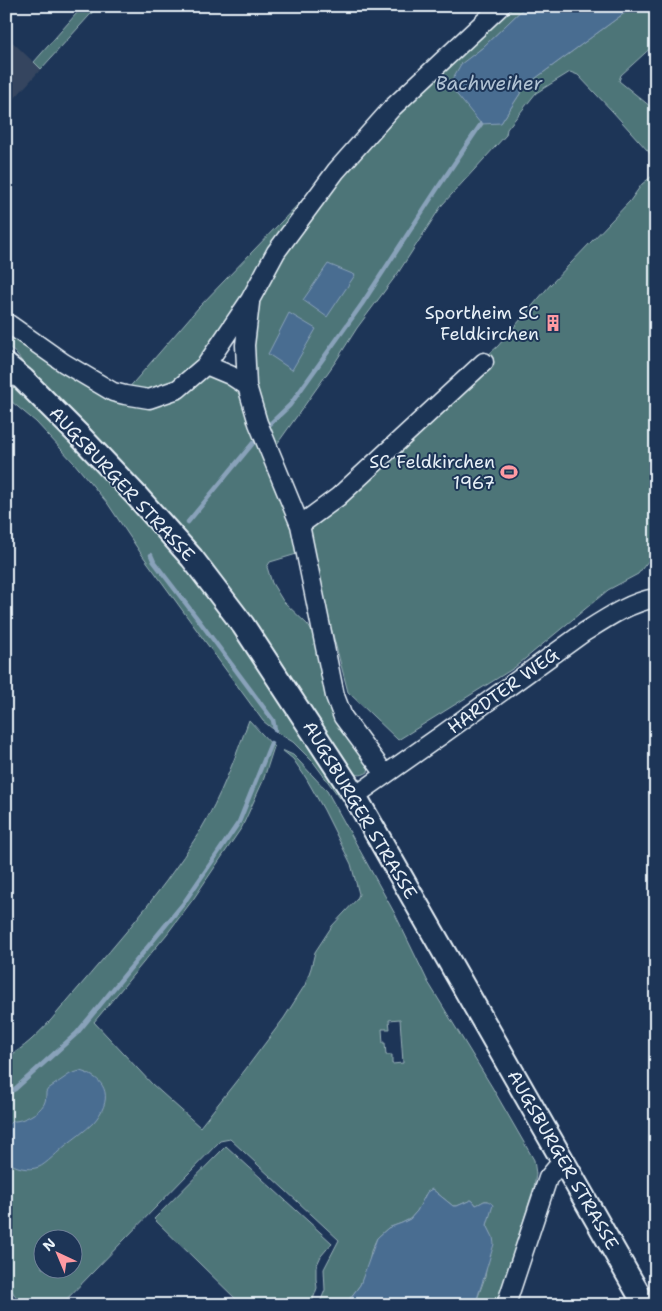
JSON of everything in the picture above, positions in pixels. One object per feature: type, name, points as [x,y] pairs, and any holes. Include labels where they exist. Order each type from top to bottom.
[{"type":"main road","name":"AUGSBURGER STRASSE","points":[[6,365],[81,437],[192,558],[243,625],[355,796],[645,1305]]},
{"type":"street","points":[[6,322],[64,363],[113,392],[149,399],[178,388],[206,366],[250,300],[276,252],[336,171],[392,108],[501,6]]},
{"type":"street","points":[[250,300],[245,345],[247,386],[258,423],[300,525],[334,696],[343,718],[385,774]]},
{"type":"street","points":[[300,525],[338,498],[484,362]]},
{"type":"street","points":[[206,366],[230,375],[247,386]]},
{"type":"street","name":"HARDTER WEG","points":[[355,796],[590,629],[622,610],[656,598]]},
{"type":"street","points":[[506,1305],[548,1178],[563,1160]]},
{"type":"shaded area","points":[[6,36],[41,69],[6,108]]},
{"type":"green space","points":[[83,6],[98,6],[41,69],[34,62]]},
{"type":"green space","points":[[509,6],[526,6],[482,48],[462,64],[501,123],[525,86],[634,6],[656,6],[656,43],[621,75],[619,81],[656,111],[656,160],[578,75],[570,72],[536,93],[507,129],[506,135],[442,205],[398,273],[357,328],[275,447],[268,434],[272,430],[267,420],[262,420],[255,385],[253,346],[259,299],[281,257],[305,221],[395,111]]},
{"type":"green space","points":[[333,168],[195,368],[176,384],[150,393],[127,390],[199,307]]},
{"type":"green space","name":"SC Feldkirchen 1967","points":[[656,173],[656,551],[638,574],[608,590],[514,668],[398,740],[348,692],[305,528],[420,416],[498,346],[551,284],[630,201],[642,184]]},
{"type":"green space","points":[[6,330],[123,402],[208,373],[227,382],[241,394],[295,527],[300,553],[270,562],[267,567],[272,583],[283,601],[308,625],[317,640],[331,710],[340,726],[369,765],[368,772],[358,775],[348,770],[288,673],[28,373],[19,357],[6,344]]},
{"type":"green space","points":[[6,378],[41,410],[157,532],[218,609],[287,709],[342,792],[340,798],[314,763],[293,742],[263,721],[140,552],[108,504],[74,463],[36,422],[6,397]]},
{"type":"green space","points":[[249,720],[274,747],[263,781],[242,827],[167,934],[94,1022],[152,1084],[200,1127],[284,1018],[305,985],[315,952],[332,926],[357,899],[359,894],[351,864],[324,810],[293,759],[282,750],[293,755],[327,791],[395,914],[428,982],[534,1160],[536,1174],[534,1187],[497,1305],[475,1305],[485,1277],[491,1234],[487,1225],[492,1205],[484,1201],[476,1205],[471,1200],[453,1206],[432,1189],[425,1195],[422,1204],[410,1219],[388,1228],[377,1238],[360,1285],[345,1305],[319,1305],[325,1290],[324,1269],[339,1240],[230,1139],[220,1141],[61,1305],[22,1305],[6,1283],[6,1058],[30,1041],[51,1020],[148,905],[200,831],[227,777]],"holes":[[[400,1019],[403,1063],[392,1064],[392,1055],[386,1055],[382,1029],[390,1029],[389,1020]]]},
{"type":"green space","points":[[226,1146],[332,1243],[321,1256],[316,1267],[317,1288],[311,1305],[242,1305],[154,1219]]},
{"type":"water","name":"Bachweiher","points":[[526,6],[634,6],[525,86],[501,123],[481,124],[449,85],[461,64],[482,48]]},
{"type":"water","points":[[328,264],[355,275],[327,317],[303,300]]},
{"type":"water","points":[[289,313],[316,329],[292,370],[268,354]]},
{"type":"water","points":[[80,1071],[97,1079],[105,1092],[103,1107],[93,1123],[42,1166],[31,1169],[22,1168],[6,1161],[7,1126],[12,1121],[21,1120],[34,1114],[44,1104],[48,1089],[70,1074]]},
{"type":"water","points":[[432,1189],[453,1206],[471,1200],[476,1205],[488,1201],[493,1205],[487,1225],[494,1244],[475,1305],[345,1305],[360,1285],[377,1238],[388,1228],[410,1219],[417,1211],[427,1192]]},
{"type":"waterway","points":[[269,425],[290,405],[362,304],[481,124]]},
{"type":"waterway","points":[[188,522],[258,437]]},
{"type":"waterway","points":[[151,555],[154,562],[273,720],[275,730]]},
{"type":"waterway","points":[[6,1094],[15,1089],[77,1033],[183,904],[239,822],[271,743]]},
{"type":"place","name":"Sportheim SC Feldkirchen","points":[[553,323]]},
{"type":"place","name":"SC Feldkirchen 1967","points":[[509,472]]}]
